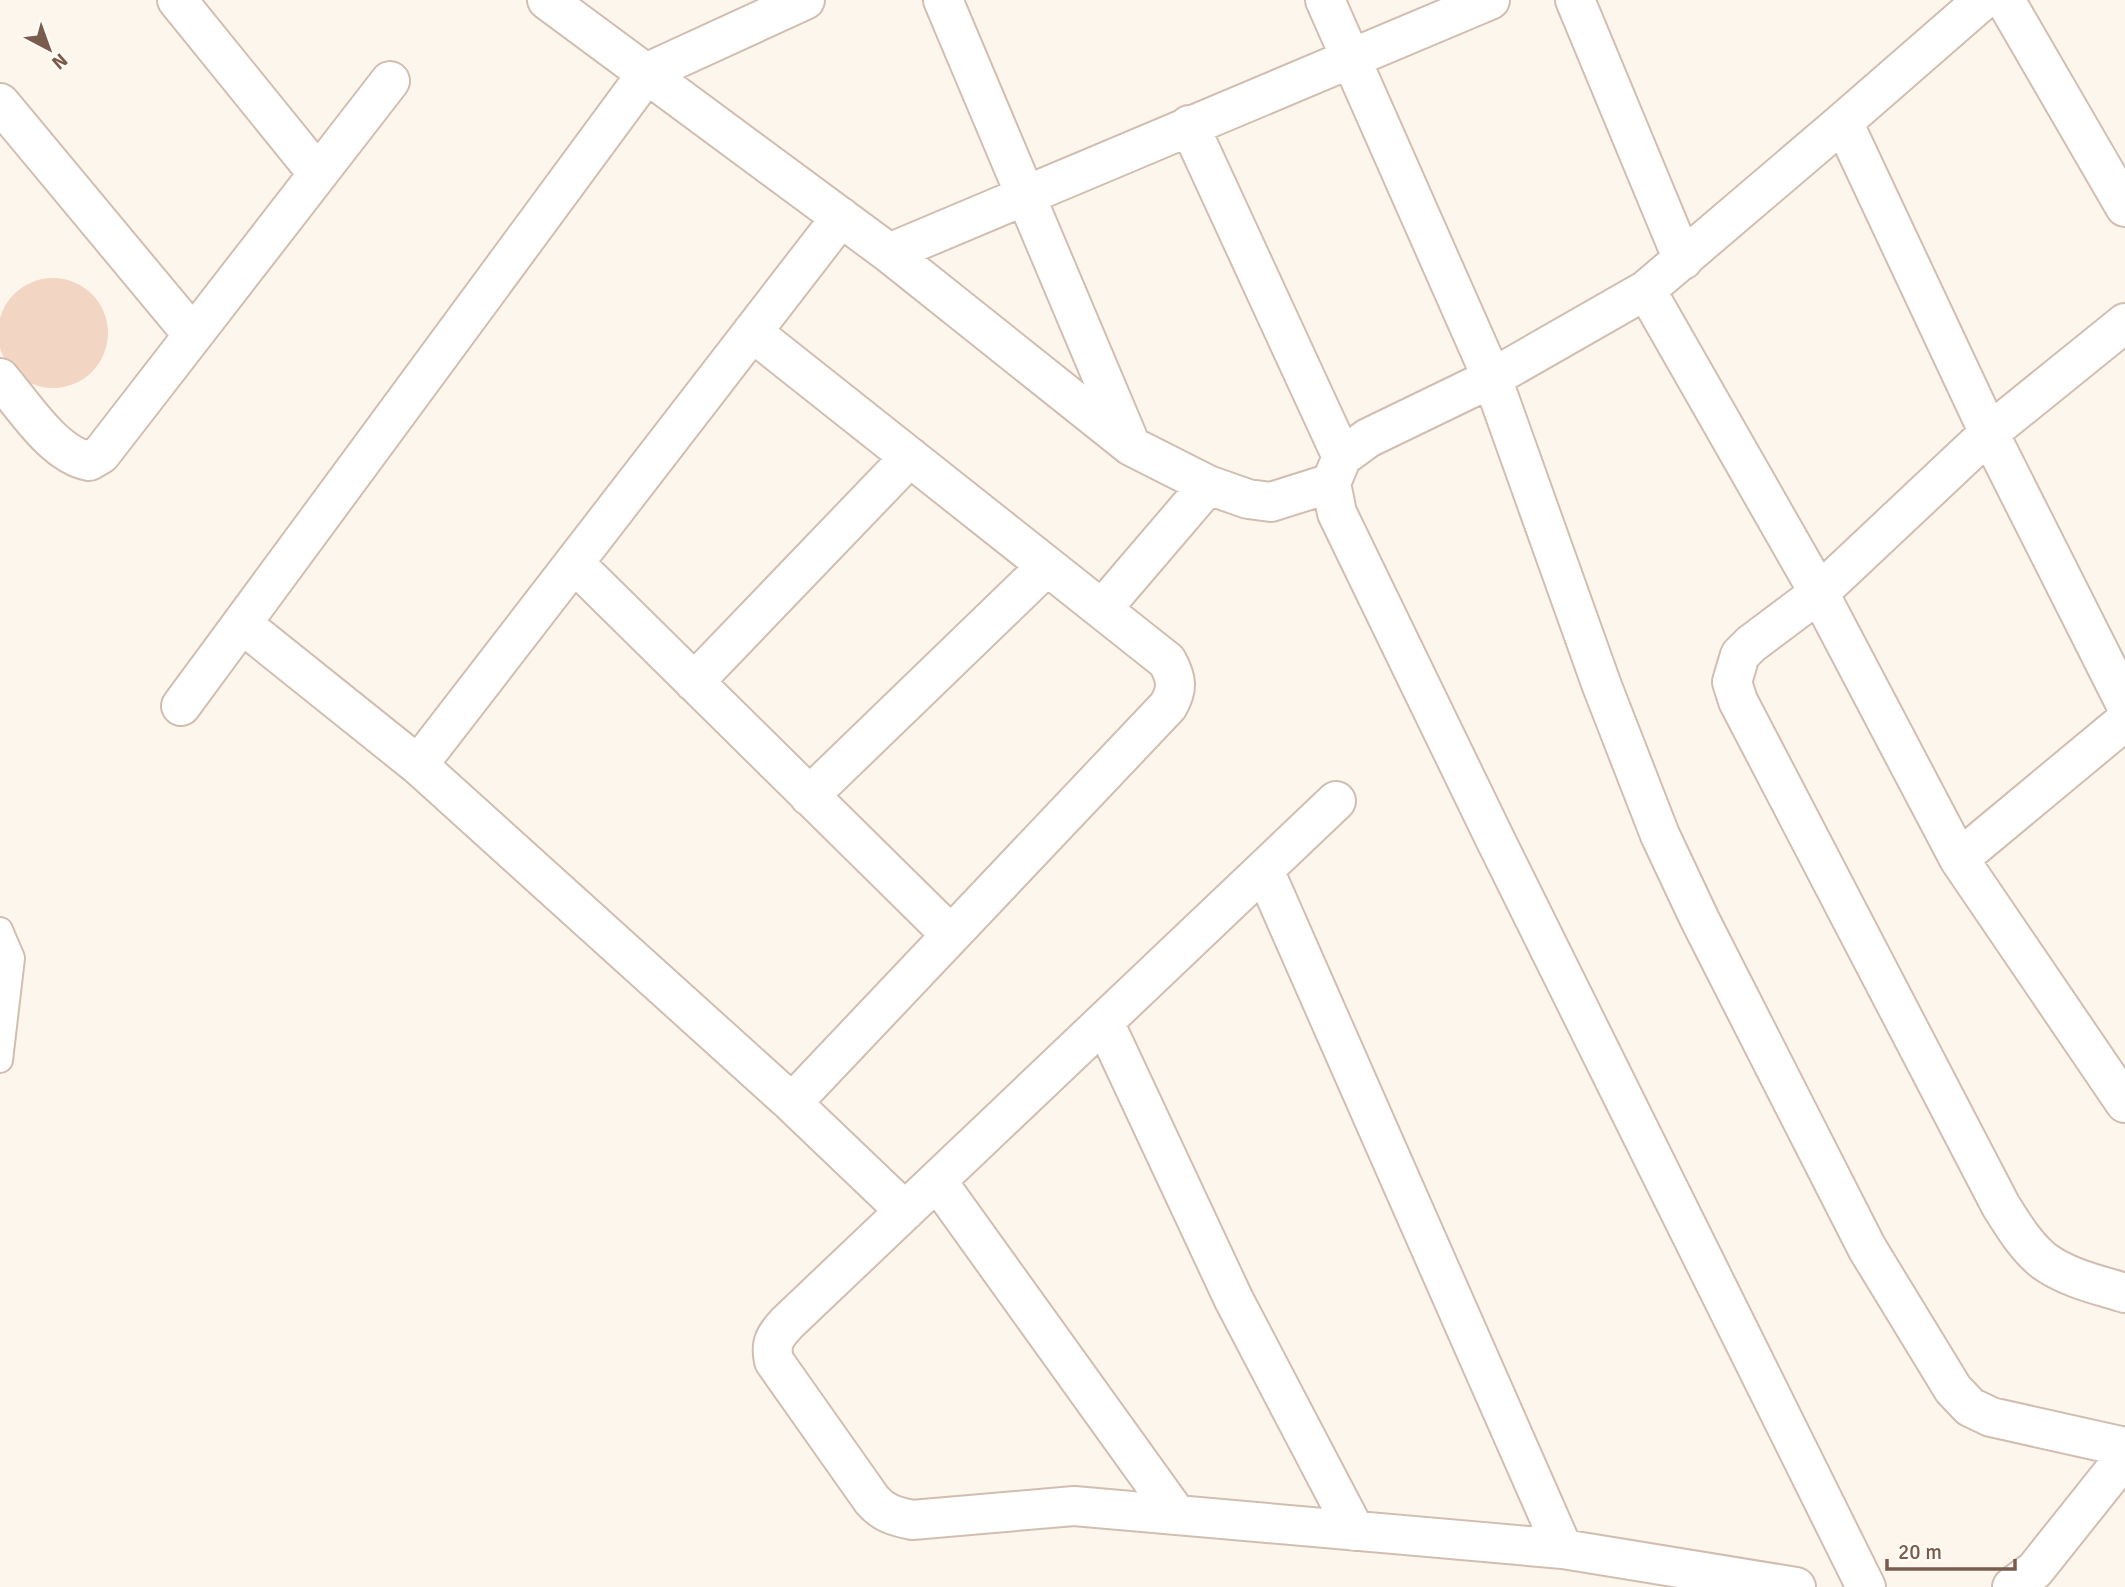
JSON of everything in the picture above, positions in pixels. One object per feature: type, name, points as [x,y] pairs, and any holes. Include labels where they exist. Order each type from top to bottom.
[{"type":"street","points":[[177,0],[318,174]]},
{"type":"street","points":[[547,0],[648,72],[889,253],[1131,446],[1209,485],[1248,499],[1270,502],[1337,470],[1368,438],[1492,378],[1646,289],[1983,0]]},
{"type":"street","points":[[181,706],[648,72],[805,0]]},
{"type":"street","points":[[943,0],[1131,446]]},
{"type":"street","points":[[1325,0],[1492,378],[1602,686],[1660,835],[1700,920],[1867,1248],[1953,1389],[1970,1407],[1991,1417],[2125,1447]]},
{"type":"street","points":[[889,253],[1490,0]]},
{"type":"street","points":[[1575,0],[1683,260]]},
{"type":"street","points":[[2005,0],[2125,207]]},
{"type":"street","points":[[0,378],[54,442],[76,459],[89,461],[102,454],[390,81]]},
{"type":"street","points":[[1843,122],[1989,433],[2125,704]]},
{"type":"street","points":[[1189,125],[1337,470],[1337,513],[1866,1587]]},
{"type":"street","points":[[7,126],[193,335]]},
{"type":"street","points":[[418,765],[841,217]]},
{"type":"street","points":[[1646,289],[1819,593],[1959,859],[2125,1104]]},
{"type":"street","points":[[2125,323],[1989,433],[1819,593],[1751,644],[1740,655],[1732,682],[1738,701],[2001,1206],[2022,1237],[2044,1261],[2079,1278],[2125,1293]]},
{"type":"street","points":[[752,332],[1167,661],[1175,676],[1176,692],[1168,706],[792,1103]]},
{"type":"street","points":[[694,682],[910,457]]},
{"type":"street","points":[[1102,609],[1209,485]]},
{"type":"street","points":[[574,563],[951,935]]},
{"type":"street","points":[[809,796],[1047,566]]},
{"type":"street","points":[[242,624],[418,765],[792,1103],[905,1211]]},
{"type":"street","points":[[1959,859],[2125,721]]},
{"type":"street","points":[[1336,801],[774,1337],[771,1349],[774,1361],[882,1511],[912,1520],[1074,1506],[1563,1549],[1796,1587]]},
{"type":"street","points":[[1264,870],[1563,1549]]},
{"type":"street","points":[[1104,1022],[1234,1300],[1355,1531]]},
{"type":"street","points":[[937,1181],[1177,1515]]},
{"type":"street","points":[[2012,1587],[2035,1570],[2125,1457]]},
{"type":"lane","points":[[0,930],[12,958],[0,1060]]},
{"type":"building","points":[[53,278],[74,283],[92,294],[103,312],[108,333],[103,354],[92,372],[74,383],[53,388],[32,383],[14,372],[3,354],[-2,333],[3,312],[14,294],[32,283]]}]
